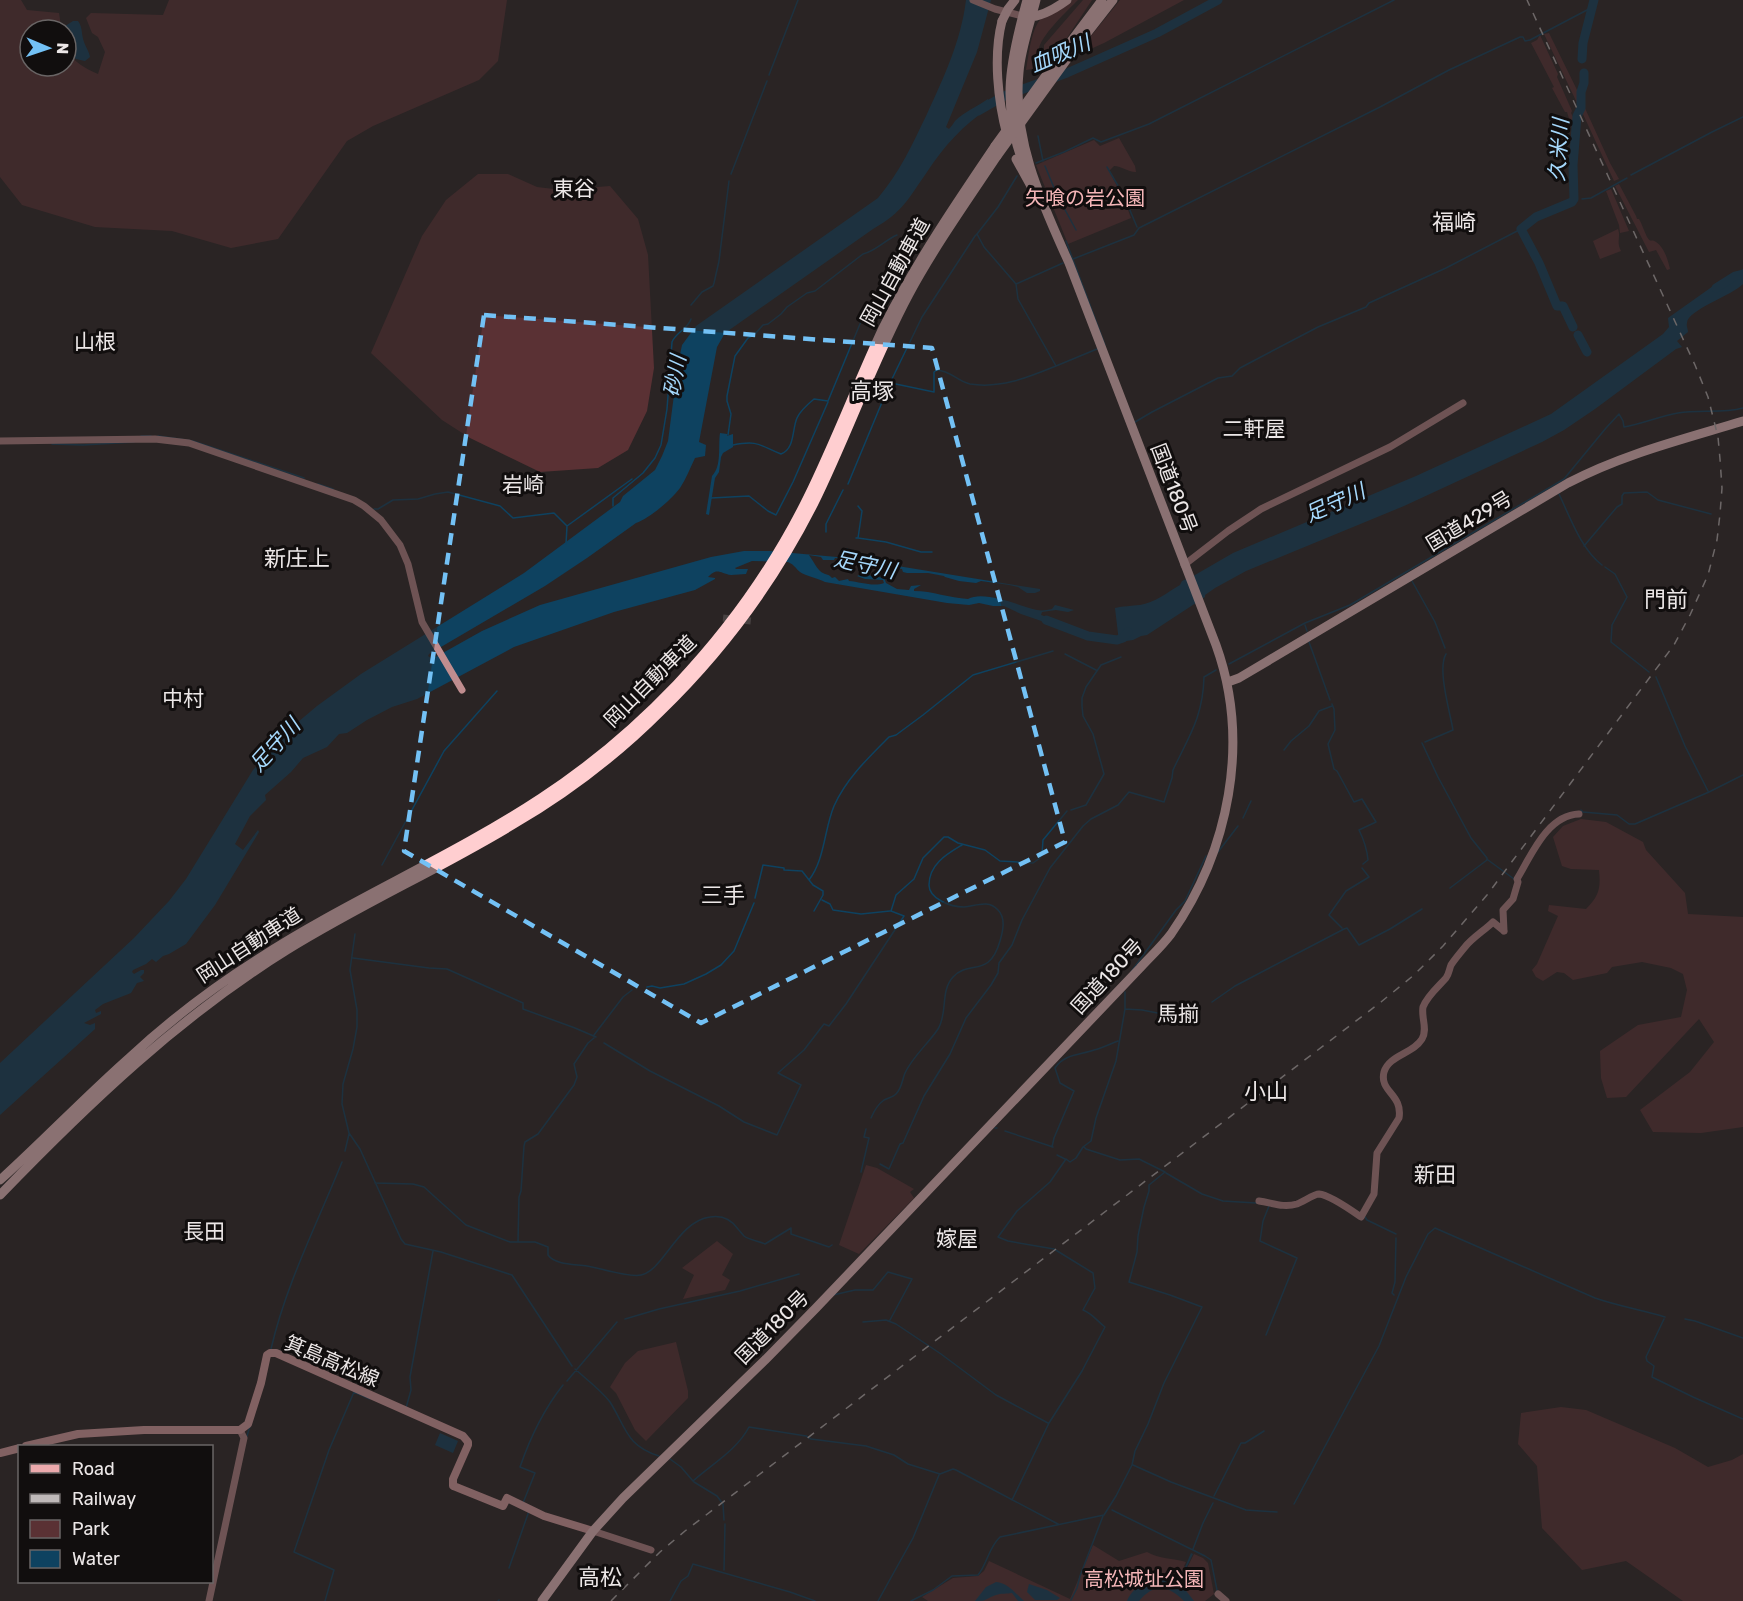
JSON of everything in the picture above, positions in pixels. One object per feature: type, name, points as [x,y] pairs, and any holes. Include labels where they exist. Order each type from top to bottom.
[{"type":"highway","points":[[1015,0],[1002,21],[998,52],[999,88],[1009,104],[1014,153],[1032,191],[1046,212]]},
{"type":"highway","name":"国道180号","points":[[1027,0],[1029,15]]},
{"type":"highway","name":"国道180号","points":[[542,1601],[593,1531],[623,1498],[816,1308],[1170,935],[1192,901],[1214,852],[1223,820],[1233,761],[1228,682],[1069,263],[1046,212],[1009,104],[1014,83],[1014,48],[1036,0]]},
{"type":"highway","points":[[1029,15],[1060,0]]},
{"type":"highway","points":[[1029,15],[1055,8],[1067,0]]},
{"type":"highway","points":[[1067,52],[1096,0]]},
{"type":"highway","name":"岡山自動車道","points":[[27,1166],[135,1062],[188,1018],[272,959],[318,931],[517,823],[568,790],[639,733],[684,688],[758,597],[835,459],[869,379],[909,295],[941,241],[1102,0]]},
{"type":"highway","name":"岡山自動車道","points":[[0,1180],[131,1056],[184,1011],[218,986],[314,925],[515,815],[587,765],[633,727],[678,683],[712,645],[793,534],[857,386],[902,291],[939,229],[1057,60],[1067,52],[1113,0]]},
{"type":"highway","name":"国道429号","points":[[1228,682],[1239,678],[1596,468],[1743,421]]},
{"type":"highway","points":[[0,1190],[27,1166]]},
{"type":"highway","points":[[0,1195],[27,1166]]},
{"type":"main road","name":"箕島高松線","points":[[240,1430],[248,1424],[261,1383],[267,1354],[271,1353],[463,1436],[468,1445],[453,1479],[453,1486],[503,1506],[507,1498],[544,1516],[593,1531]]},
{"type":"main road","points":[[30,1445],[78,1434],[144,1430],[240,1430]]},
{"type":"main road","points":[[0,1453],[18,1448]]},
{"type":"street","points":[[973,0],[994,8],[1029,15]]},
{"type":"street","points":[[1185,567],[1228,531],[1261,509],[1390,447],[1463,403]]},
{"type":"street","points":[[0,441],[155,439],[189,443],[354,500],[381,520],[400,544],[408,564],[422,622],[460,688]]},
{"type":"street","points":[[1259,1201],[1280,1207],[1295,1205],[1319,1194],[1361,1216],[1374,1194],[1377,1153],[1400,1113],[1397,1100],[1384,1082],[1386,1068],[1390,1062],[1416,1046],[1422,1039],[1425,1004],[1467,945],[1493,922],[1504,931],[1503,910],[1516,893],[1517,879],[1545,834],[1560,820],[1579,814]]},
{"type":"street","points":[[213,1582],[244,1438],[240,1430]]},
{"type":"street","points":[[593,1531],[651,1550]]},
{"type":"street","points":[[209,1601],[213,1583]]},
{"type":"street","points":[[1218,1594],[1226,1601]]},
{"type":"highlighted area","points":[[484,315],[932,348],[1065,842],[701,1023],[404,851]]},
{"type":"green space","points":[[0,0],[21,0],[27,10],[59,13],[60,18],[18,18],[18,78],[78,78],[78,62],[98,74],[105,52],[98,37],[92,33],[86,18],[91,13],[163,15],[169,0],[507,0],[498,61],[479,80],[373,126],[347,141],[278,239],[231,248],[172,231],[95,227],[22,205],[0,177]]},
{"type":"green space","points":[[1072,0],[1078,0],[1054,24],[1040,46],[1039,51],[1047,64],[1046,67],[1026,70],[1031,41],[1039,21]]},
{"type":"green space","points":[[1083,0],[1092,0],[1053,59],[1044,51],[1044,45]]},
{"type":"green space","points":[[1120,0],[1184,0],[1075,56]]},
{"type":"green space","points":[[1549,33],[1578,92],[1579,107],[1544,34]]},
{"type":"green space","points":[[1540,35],[1572,111],[1573,131],[1567,112],[1552,88],[1554,87],[1531,43]]},
{"type":"green space","points":[[1584,106],[1619,179],[1614,181],[1582,112]]},
{"type":"green space","name":"矢喰の岩公園","points":[[1119,138],[1136,172],[1114,166],[1109,171],[1131,218],[1068,244],[1036,165],[1094,140],[1100,146]]},
{"type":"green space","points":[[478,174],[508,174],[537,187],[562,190],[610,186],[638,219],[648,255],[654,368],[647,411],[628,450],[598,468],[540,472],[470,438],[442,420],[371,353],[422,236],[446,200]]},
{"type":"green space","points":[[1619,184],[1647,237],[1659,244],[1663,250],[1670,269],[1667,270],[1656,250],[1649,252],[1615,186]]},
{"type":"green space","points":[[1611,189],[1629,231],[1620,233],[1606,191]]},
{"type":"green space","points":[[1618,229],[1621,251],[1600,259],[1593,241]]},
{"type":"green space","points":[[1581,819],[1606,822],[1643,842],[1646,850],[1685,893],[1688,914],[1743,917],[1743,1127],[1701,1133],[1653,1132],[1640,1110],[1690,1072],[1714,1042],[1699,1019],[1626,1097],[1607,1098],[1601,1078],[1600,1051],[1638,1025],[1681,1017],[1687,990],[1683,974],[1671,968],[1642,962],[1612,967],[1607,973],[1573,980],[1564,973],[1557,972],[1543,981],[1536,977],[1532,970],[1537,964],[1558,916],[1548,911],[1549,905],[1586,909],[1598,891],[1599,870],[1571,869],[1562,866],[1553,837],[1563,826]]},
{"type":"green space","points":[[866,1165],[877,1168],[914,1189],[910,1192],[914,1198],[859,1254],[839,1245]]},
{"type":"green space","points":[[717,1241],[733,1254],[722,1275],[730,1280],[725,1290],[683,1299],[694,1275],[682,1268]]},
{"type":"green space","points":[[676,1342],[688,1398],[646,1441],[635,1430],[616,1393],[610,1387],[625,1363],[638,1351]]},
{"type":"green space","points":[[1561,1407],[1586,1410],[1675,1448],[1708,1467],[1743,1454],[1743,1601],[1683,1601],[1626,1561],[1582,1570],[1542,1528],[1537,1466],[1518,1444],[1521,1413]]},
{"type":"green space","name":"高松城址公園","points":[[1093,1545],[1119,1561],[1147,1552],[1186,1562],[1184,1566],[1187,1568],[1194,1554],[1208,1563],[1214,1594],[1205,1601],[928,1601],[922,1597],[953,1578],[978,1576],[984,1571],[989,1561],[1070,1599]]},
{"type":"water","points":[[966,0],[991,0],[977,52],[946,127],[949,129],[955,121],[988,99],[989,108],[962,129],[947,145],[909,197],[891,217],[725,333],[717,347],[699,442],[706,445],[705,456],[695,458],[676,493],[654,513],[545,586],[428,656],[432,659],[482,631],[540,605],[711,557],[744,551],[770,551],[848,558],[1040,589],[1035,593],[1027,593],[1018,587],[1009,585],[959,581],[928,573],[907,573],[902,569],[889,568],[885,580],[897,589],[909,590],[911,586],[921,585],[914,591],[968,599],[992,597],[1039,610],[1052,609],[1055,605],[1074,610],[1042,612],[1041,615],[1056,620],[1058,623],[1056,626],[1004,606],[947,603],[825,582],[798,571],[788,562],[752,561],[735,568],[748,569],[746,574],[731,575],[719,571],[714,572],[708,577],[715,579],[695,590],[614,612],[514,647],[417,699],[392,707],[347,733],[339,734],[327,747],[303,758],[265,795],[266,800],[250,816],[235,844],[243,850],[258,830],[259,832],[215,905],[186,944],[156,962],[152,959],[133,970],[134,974],[144,970],[140,977],[144,981],[137,983],[131,993],[103,1004],[95,1010],[96,1013],[101,1011],[101,1014],[84,1023],[90,1025],[95,1023],[95,1029],[0,1115],[0,1063],[134,938],[169,901],[186,879],[253,770],[285,733],[361,674],[524,573],[620,502],[623,496],[655,470],[668,441],[682,345],[696,326],[878,198],[899,168],[927,114],[951,58],[964,15]],"holes":[[[809,555],[821,557],[823,560],[849,559],[869,566],[885,567],[884,578],[862,574],[857,576],[883,580],[884,583],[871,584],[848,579],[839,581],[820,571]]]},
{"type":"water","points":[[78,21],[90,55],[85,61],[78,59]]},
{"type":"water","points":[[1743,269],[1743,284],[1689,318],[1688,332],[1677,341],[1682,347],[1676,349],[1564,430],[1404,506],[1246,571],[1215,588],[1147,635],[1119,642],[1115,608],[1150,602],[1180,585],[1182,581],[1233,553],[1416,476],[1551,414],[1663,334],[1669,327],[1668,318],[1723,279],[1726,283],[1731,281]]},
{"type":"water","points":[[720,433],[727,434],[727,436],[733,434],[733,447],[721,457],[709,515],[706,514],[712,476],[717,467]]},
{"type":"water","points":[[440,1433],[458,1441],[453,1453],[435,1445]]},
{"type":"water","points":[[1191,1553],[1193,1554],[1183,1575],[1173,1581],[1184,1588],[1194,1601],[1184,1601],[1167,1589],[1161,1588],[1150,1591],[1139,1601],[1127,1601],[1135,1589],[1148,1580],[1177,1576],[1182,1572]]},
{"type":"water","points":[[996,1582],[1008,1586],[1024,1601],[1018,1601],[1012,1593],[998,1594],[985,1600],[975,1601],[986,1587]]},
{"type":"water","points":[[1029,1584],[1047,1590],[1060,1598],[1035,1600],[1027,1592]]},
{"type":"waterway","points":[[769,75],[798,0]]},
{"type":"waterway","name":"血吸川","points":[[978,111],[1004,96],[1067,73],[1157,33],[1218,0]]},
{"type":"waterway","points":[[1036,163],[1093,138],[1101,142],[1149,124],[1394,0]]},
{"type":"waterway","name":"久米川","points":[[1582,59],[1583,43],[1594,0]]},
{"type":"waterway","points":[[1073,259],[1134,235],[1139,228],[1449,70],[1520,37],[1523,37],[1525,41],[1530,40],[1587,10]]},
{"type":"waterway","name":"久米川","points":[[1573,327],[1563,306],[1557,306],[1539,263],[1521,229],[1536,217],[1572,202],[1574,199],[1573,165],[1577,116],[1581,108],[1584,73]]},
{"type":"waterway","points":[[731,174],[767,81]]},
{"type":"waterway","points":[[1631,175],[1743,117]]},
{"type":"waterway","points":[[1038,136],[1043,161]]},
{"type":"waterway","points":[[1045,166],[1057,195],[1076,230]]},
{"type":"waterway","points":[[1107,167],[1124,196],[1137,227]]},
{"type":"waterway","points":[[977,234],[998,207],[1017,176]]},
{"type":"waterway","points":[[1582,199],[1591,198],[1627,178]]},
{"type":"waterway","points":[[691,305],[714,283],[729,181]]},
{"type":"waterway","points":[[1135,422],[1218,378],[1232,376],[1240,368],[1318,327],[1366,307],[1369,303],[1446,268],[1521,229]]},
{"type":"waterway","points":[[848,484],[890,383],[922,317],[975,236],[977,234],[984,247],[1016,284],[1063,263]]},
{"type":"waterway","points":[[728,435],[731,414],[727,396],[735,356],[748,338],[787,307],[807,293],[815,291],[863,254],[897,235]]},
{"type":"waterway","points":[[733,445],[753,443],[781,454],[789,448],[795,422],[802,410],[814,399],[828,401],[860,324],[907,235]]},
{"type":"waterway","points":[[1066,241],[1105,345]]},
{"type":"waterway","name":"足守川","points":[[1716,288],[1735,276],[1743,274]]},
{"type":"waterway","points":[[1016,284],[1018,299],[1056,366],[1097,349]]},
{"type":"waterway","name":"砂川","points":[[613,506],[613,498],[643,473],[655,458],[661,445],[667,409],[672,342],[691,319]]},
{"type":"waterway","name":"久米川","points":[[1578,335],[1587,352]]},
{"type":"waterway","points":[[891,383],[934,392],[934,372],[937,370],[970,384],[993,385],[1025,378],[1056,366]]},
{"type":"waterway","points":[[711,498],[749,496],[776,515],[828,402]]},
{"type":"waterway","points":[[1229,664],[1305,623],[1350,605],[1564,479],[1619,414],[1624,427],[1678,413],[1743,408]]},
{"type":"waterway","points":[[141,436],[151,436]]},
{"type":"waterway","points":[[158,436],[193,441],[304,478]]},
{"type":"waterway","points":[[52,444],[134,442]]},
{"type":"waterway","points":[[566,544],[567,526],[632,479]]},
{"type":"waterway","points":[[318,484],[333,489]]},
{"type":"waterway","points":[[826,532],[826,524],[843,490]]},
{"type":"waterway","points":[[374,509],[393,500],[418,499],[448,492],[500,506],[513,518],[554,513],[567,526]]},
{"type":"waterway","points":[[1584,546],[1622,504],[1624,493],[1647,492],[1658,500],[1711,514]]},
{"type":"waterway","points":[[1559,494],[1582,542],[1602,565]]},
{"type":"waterway","points":[[856,538],[858,538],[862,511],[858,506]]},
{"type":"waterway","points":[[858,538],[886,542],[921,552],[932,552]]},
{"type":"waterway","points":[[846,557],[847,549]]},
{"type":"waterway","points":[[1605,567],[1615,574],[1627,597],[1612,625],[1611,642],[1649,672]]},
{"type":"waterway","points":[[1412,581],[1435,622],[1445,648]]},
{"type":"waterway","name":"足守川","points":[[1046,620],[1088,636],[1117,640],[1123,638],[1128,632]]},
{"type":"waterway","points":[[1305,625],[1307,631]]},
{"type":"waterway","points":[[1309,642],[1330,700]]},
{"type":"waterway","points":[[809,880],[818,863],[831,815],[839,796],[858,769],[889,737],[896,735],[973,675],[1053,651]]},
{"type":"waterway","points":[[1065,654],[1096,670]]},
{"type":"waterway","points":[[1425,742],[1453,730],[1443,680],[1446,654]]},
{"type":"waterway","points":[[1071,810],[1086,805],[1104,774],[1093,734],[1083,716],[1082,698],[1086,687],[1101,665],[1121,657]]},
{"type":"waterway","points":[[880,1164],[889,1169],[924,1096],[950,1054],[966,1018],[998,973],[999,963],[1012,945],[1022,920],[1050,868],[1083,826],[1091,819],[1118,805],[1129,792],[1164,802],[1173,770],[1198,715],[1204,677],[1216,670]]},
{"type":"waterway","points":[[1656,677],[1685,746],[1708,791]]},
{"type":"waterway","points":[[382,865],[444,751],[497,691]]},
{"type":"waterway","points":[[1332,704],[1335,730],[1328,744],[1334,769],[1354,802],[1362,799],[1376,822],[1359,830],[1368,856],[1368,860],[1363,864]]},
{"type":"waterway","points":[[1284,750],[1309,726],[1319,711],[1332,706]]},
{"type":"waterway","points":[[1422,743],[1471,838],[1487,858],[1450,888]]},
{"type":"waterway","points":[[1581,810],[1617,815],[1629,824],[1635,824],[1743,775]]},
{"type":"waterway","points":[[1243,818],[1251,801]]},
{"type":"waterway","points":[[604,1043],[744,1122],[777,1135],[801,1085],[778,1073],[804,1050],[824,1024],[829,1026],[846,1004],[904,916],[891,911],[896,895],[914,879],[923,858],[944,837],[948,837],[958,843],[985,850],[1000,861],[1033,863],[1042,854],[1043,840],[1067,811]]},
{"type":"waterway","points":[[1218,852],[1238,826]]},
{"type":"waterway","points":[[871,1118],[879,1104],[898,1092],[908,1067],[938,1029],[943,1016],[945,995],[953,977],[966,969],[985,964],[996,953],[1003,929],[1001,913],[986,904],[953,906],[937,898],[930,890],[930,878],[935,865],[962,845]]},
{"type":"waterway","points":[[1131,972],[1185,901],[1206,856]]},
{"type":"waterway","points":[[1488,860],[1514,879]]},
{"type":"waterway","points":[[755,898],[763,865],[802,871],[813,885],[823,891],[814,911]]},
{"type":"waterway","points":[[1342,928],[1329,915],[1346,891],[1369,877],[1362,868]]},
{"type":"waterway","points":[[822,900],[830,904],[833,910],[861,914],[890,911]]},
{"type":"waterway","points":[[647,987],[660,988],[684,984],[721,965],[734,951],[754,903]]},
{"type":"waterway","points":[[1212,1002],[1235,986],[1344,929],[1347,928],[1359,945],[1422,909]]},
{"type":"waterway","points":[[355,934],[350,970],[357,1010],[357,1027],[343,1084],[342,1104],[349,1133],[360,1149],[401,1239],[405,1244],[441,1252],[512,1275],[572,1366]]},
{"type":"waterway","points":[[353,958],[447,969],[523,1003],[523,1009],[596,1037]]},
{"type":"waterway","points":[[594,1035],[623,997],[632,990]]},
{"type":"waterway","points":[[1012,1500],[1049,1423],[1082,1371],[1105,1327],[1083,1310],[1095,1288],[1093,1273],[1054,1249],[1008,1241],[998,1237],[1017,1211],[1050,1182],[1066,1159],[1070,1162],[1076,1158],[1083,1147],[1091,1141],[1096,1118],[1116,1061],[1125,1009],[1125,992]]},
{"type":"waterway","points":[[1125,1009],[1178,1017],[1199,1008]]},
{"type":"waterway","points":[[518,1242],[519,1197],[525,1142],[538,1134],[574,1085],[577,1077],[574,1064],[594,1038]]},
{"type":"waterway","points":[[1052,1147],[1074,1091],[1060,1083],[1055,1068],[1068,1057],[1118,1041]]},
{"type":"waterway","points":[[861,1172],[869,1138],[864,1137],[866,1129]]},
{"type":"waterway","points":[[1005,1131],[1053,1147]]},
{"type":"waterway","points":[[345,1151],[349,1134]]},
{"type":"waterway","points":[[911,1601],[933,1590],[952,1576],[978,1575],[1000,1537],[1104,1515],[1132,1465],[1135,1451],[1164,1383],[1202,1307],[1129,1282],[1149,1185],[1165,1172],[1139,1159],[1120,1160],[1084,1147]]},
{"type":"waterway","points":[[1057,1155],[1065,1159]]},
{"type":"waterway","points":[[271,1349],[293,1278],[342,1162]]},
{"type":"waterway","points":[[1166,1173],[1202,1194],[1223,1201],[1256,1203]]},
{"type":"waterway","points":[[375,1183],[413,1184],[424,1187],[466,1225],[510,1242],[535,1242],[548,1247],[548,1255],[555,1261],[636,1276],[649,1272],[657,1265],[689,1227],[699,1220],[710,1217],[726,1218],[744,1236],[765,1244],[791,1228],[791,1234],[829,1247],[832,1245]]},
{"type":"waterway","points":[[1266,1335],[1297,1258],[1260,1241],[1263,1221],[1269,1206]]},
{"type":"waterway","points":[[1365,1217],[1396,1234]]},
{"type":"waterway","points":[[1294,1504],[1379,1346],[1406,1277],[1428,1234],[1435,1228],[1595,1298],[1665,1317]]},
{"type":"waterway","points":[[1394,1295],[1392,1293],[1395,1282],[1396,1238]]},
{"type":"waterway","points":[[406,1408],[411,1390],[410,1377],[433,1251]]},
{"type":"waterway","points":[[833,1295],[855,1290],[873,1290],[888,1272],[912,1279],[890,1320]]},
{"type":"waterway","points":[[625,1319],[799,1274]]},
{"type":"waterway","points":[[1664,1319],[1646,1357],[1647,1361],[1654,1366],[1652,1377],[1743,1419]]},
{"type":"waterway","points":[[1685,1319],[1743,1338]]},
{"type":"waterway","points":[[863,1322],[886,1320],[896,1324],[996,1395],[1048,1423]]},
{"type":"waterway","points":[[567,1381],[617,1322]]},
{"type":"waterway","points":[[575,1369],[610,1402],[633,1441],[648,1452],[659,1456]]},
{"type":"waterway","points":[[523,1503],[535,1473],[520,1467],[538,1424],[563,1385]]},
{"type":"waterway","points":[[325,1601],[334,1570],[294,1552],[329,1450],[354,1392],[370,1399]]},
{"type":"waterway","points":[[247,1436],[250,1426]]},
{"type":"waterway","points":[[670,1459],[681,1467],[693,1481],[731,1450],[749,1427],[806,1436],[811,1439],[866,1446],[894,1455],[908,1464],[940,1474],[956,1470],[1058,1524]]},
{"type":"waterway","points":[[1214,1496],[1241,1443],[1245,1443],[1264,1431]]},
{"type":"waterway","points":[[1133,1465],[1246,1510],[1277,1512]]},
{"type":"waterway","points":[[878,1601],[913,1538],[939,1475]]},
{"type":"waterway","points":[[694,1482],[717,1496],[723,1504],[724,1520]]},
{"type":"waterway","points":[[1193,1549],[1213,1503]]},
{"type":"waterway","points":[[1112,1510],[1211,1560],[1217,1590]]},
{"type":"waterway","points":[[509,1568],[529,1511]]},
{"type":"waterway","points":[[1071,1600],[1103,1516]]},
{"type":"waterway","points":[[724,1570],[725,1524]]},
{"type":"waterway","points":[[670,1601],[681,1581],[688,1576],[693,1564],[815,1601]]},
{"type":"tunnel","points":[[723,618],[751,621]]},
{"type":"railway","points":[[611,1601],[660,1552],[685,1531],[1414,975],[1443,946],[1487,895],[1674,645],[1708,575],[1717,540],[1722,488],[1718,437],[1708,397],[1695,365],[1527,0]]},
{"type":"district","name":"東谷","points":[[574,189]]},
{"type":"district","name":"福崎","points":[[1454,222]]},
{"type":"district","name":"山根","points":[[95,342]]},
{"type":"district","name":"高塚","points":[[872,391]]},
{"type":"district","name":"二軒屋","points":[[1254,429]]},
{"type":"district","name":"岩崎","points":[[523,485]]},
{"type":"district","name":"新庄上","points":[[297,558]]},
{"type":"district","name":"門前","points":[[1666,599]]},
{"type":"district","name":"中村","points":[[183,699]]},
{"type":"district","name":"三手","points":[[723,895]]},
{"type":"district","name":"馬揃","points":[[1178,1014]]},
{"type":"district","name":"小山","points":[[1266,1091]]},
{"type":"district","name":"新田","points":[[1435,1175]]},
{"type":"district","name":"長田","points":[[204,1232]]},
{"type":"district","name":"嫁屋","points":[[957,1239]]},
{"type":"district","name":"高松","points":[[600,1577]]}]
